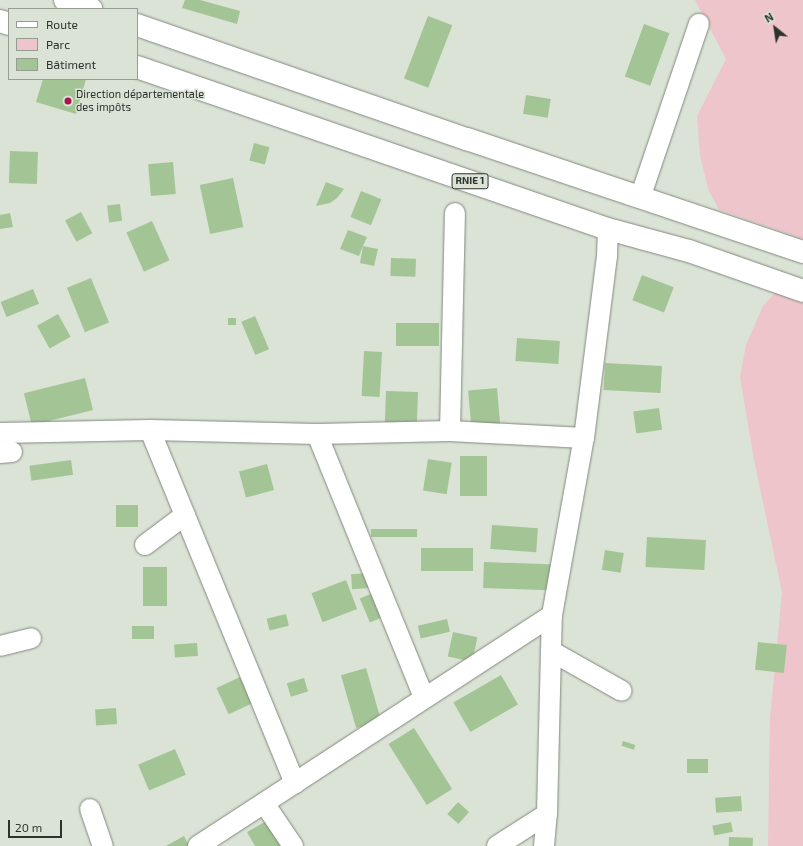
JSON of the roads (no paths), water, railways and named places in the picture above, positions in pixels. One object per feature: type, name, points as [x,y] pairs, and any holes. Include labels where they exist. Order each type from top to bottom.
[{"type":"highway","points":[[65,0],[88,8]]},
{"type":"highway","points":[[138,25],[640,198],[803,252]]},
{"type":"highway","name":"RNIE 1","points":[[138,68],[608,229],[689,252],[803,291]]},
{"type":"street","points":[[640,198],[699,24]]},
{"type":"street","points":[[450,431],[455,213]]},
{"type":"street","points":[[544,846],[552,615],[584,438],[608,256],[608,229]]},
{"type":"street","points":[[0,433],[150,430],[317,434],[450,431],[584,438]]},
{"type":"street","points":[[150,430],[295,782]]},
{"type":"street","points":[[317,434],[424,698]]},
{"type":"street","points":[[145,545],[185,515]]},
{"type":"street","points":[[198,846],[552,615]]},
{"type":"street","points":[[0,646],[31,638]]},
{"type":"street","points":[[551,651],[622,691]]},
{"type":"street","points":[[264,803],[293,846]]},
{"type":"street","points":[[90,809],[103,846]]},
{"type":"street","points":[[497,846],[546,814]]},
{"type":"place","name":"Direction départementale des impôts","points":[[68,101]]}]
